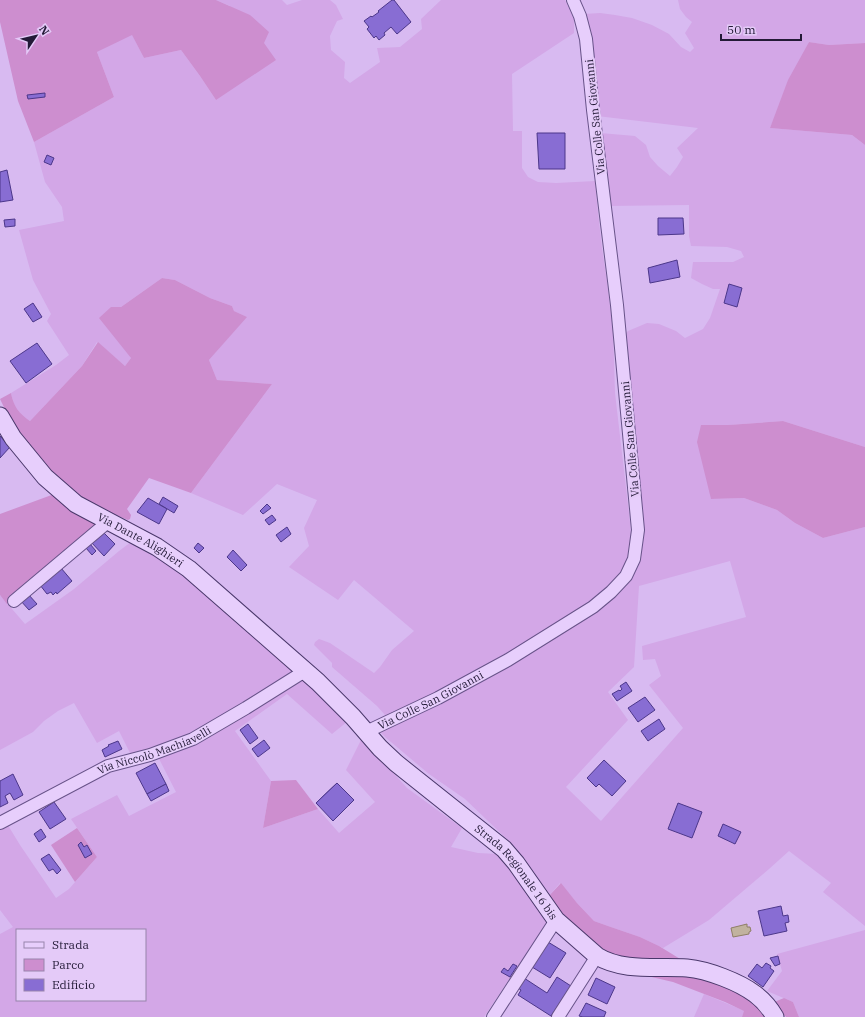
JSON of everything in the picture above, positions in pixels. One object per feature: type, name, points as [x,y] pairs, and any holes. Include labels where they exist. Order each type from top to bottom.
[{"type":"main road","name":"Via Dante Alighieri","points":[[0,416],[13,438],[45,477],[76,504],[157,547],[189,569],[289,658]]},
{"type":"main road","name":"Strada Regionale 16 bis","points":[[289,658],[318,682],[396,763],[504,849],[516,863],[556,920],[598,956],[605,960],[639,968],[687,968],[717,976],[733,982],[755,994],[765,1003],[775,1017]]},
{"type":"street","name":"Via Colle San Giovanni","points":[[366,732],[438,698],[508,660],[593,607],[611,592],[626,576],[634,559],[638,530],[617,304],[586,39],[580,16],[573,0]]},
{"type":"street","points":[[14,601],[109,521]]},
{"type":"street","name":"Via Niccolò Machiavelli","points":[[0,823],[108,766],[150,755],[193,739],[305,671]]},
{"type":"street","points":[[493,1017],[556,920]]},
{"type":"street","points":[[558,1017],[598,956]]},
{"type":"shaded area","points":[[216,0],[282,0],[287,5],[302,0],[330,0],[336,5],[343,19],[337,21],[330,36],[331,50],[345,62],[344,78],[350,83],[380,62],[377,48],[400,47],[422,29],[421,19],[441,0],[565,0],[574,18],[574,33],[512,74],[513,131],[522,131],[522,168],[528,177],[538,182],[556,183],[595,181],[613,329],[615,393],[631,540],[641,550],[622,337],[628,331],[647,323],[659,324],[676,331],[685,338],[703,329],[710,318],[720,289],[713,289],[691,278],[693,262],[733,262],[744,257],[741,251],[727,247],[691,246],[689,236],[689,205],[608,206],[600,133],[635,136],[646,145],[650,157],[670,176],[683,157],[677,148],[698,128],[597,116],[584,14],[600,13],[615,15],[632,18],[652,25],[669,34],[681,47],[690,52],[694,48],[685,33],[692,22],[680,9],[678,0],[865,0],[865,43],[829,45],[809,42],[770,128],[852,135],[865,145],[865,447],[783,421],[728,425],[702,425],[711,499],[744,498],[777,510],[795,523],[823,538],[865,527],[865,926],[823,892],[831,883],[789,851],[709,920],[663,948],[640,937],[594,921],[560,883],[548,897],[530,868],[511,843],[465,799],[429,774],[385,737],[371,722],[385,715],[377,706],[332,667],[332,663],[314,645],[319,639],[330,643],[374,673],[392,650],[414,631],[354,580],[338,600],[289,567],[309,546],[304,528],[317,500],[277,484],[243,515],[191,493],[272,384],[217,380],[209,360],[246,317],[234,311],[232,306],[210,298],[175,280],[162,278],[121,307],[111,307],[131,358],[125,366],[97,342],[82,366],[30,421],[23,417],[17,409],[13,402],[11,393],[56,365],[69,355],[47,321],[51,314],[33,280],[19,230],[64,221],[62,207],[45,182],[34,142],[114,97],[97,52],[132,34],[144,58],[181,50],[216,100],[230,6]],"holes":[[[730,561],[746,617],[642,646],[643,660],[655,659],[661,676],[649,685],[683,728],[601,821],[566,787],[628,720],[608,692],[634,667],[639,586]]]},
{"type":"shaded area","points":[[135,539],[155,549],[348,721],[332,734],[287,694],[235,731],[271,781],[263,828],[318,809],[339,833],[375,802],[346,770],[362,738],[407,788],[462,828],[451,847],[478,853],[498,854],[515,867],[549,920],[484,1017],[0,1017],[0,934],[13,927],[0,910],[0,825],[6,822],[56,898],[69,889],[97,857],[71,819],[117,795],[129,816],[176,792],[154,749],[131,755],[119,731],[97,743],[74,703],[58,711],[44,721],[33,732],[0,750],[0,595],[25,624],[74,589]]},
{"type":"shaded area","points":[[747,924],[747,927],[750,927],[751,931],[749,934],[733,937],[731,928]]},
{"type":"shaded area","points":[[865,930],[865,1017],[799,1017],[793,1002],[767,991],[782,971],[777,954]]},
{"type":"shaded area","points":[[704,994],[745,1011],[742,1017],[694,1017]]},
{"type":"green space","points":[[0,0],[216,0],[250,15],[269,32],[264,43],[276,60],[216,100],[181,50],[144,58],[132,35],[97,52],[114,97],[34,142],[18,101],[0,22]]},
{"type":"green space","points":[[809,42],[829,45],[865,43],[865,145],[852,135],[770,128],[788,80]]},
{"type":"green space","points":[[162,278],[175,280],[210,298],[232,306],[234,311],[247,317],[209,360],[217,380],[272,384],[191,493],[149,478],[127,509],[131,515],[130,519],[128,520],[113,514],[82,497],[60,481],[32,451],[14,428],[0,399],[11,393],[17,409],[30,421],[82,366],[98,342],[125,366],[131,358],[99,318],[111,307],[121,307]]},
{"type":"green space","points":[[783,421],[865,447],[865,527],[823,538],[795,523],[777,510],[744,498],[711,499],[697,442],[701,425],[728,425]]},
{"type":"green space","points":[[57,493],[104,522],[19,592],[7,604],[0,595],[0,514]]},
{"type":"green space","points":[[296,780],[318,809],[263,828],[271,781]]},
{"type":"green space","points":[[77,828],[97,857],[75,882],[51,845]]},
{"type":"green space","points":[[561,883],[594,921],[640,937],[659,946],[729,989],[753,1001],[767,1017],[742,1017],[744,1011],[725,1002],[673,982],[630,972],[592,957],[548,897]]},
{"type":"green space","points":[[784,998],[793,1002],[799,1017],[786,1017],[772,1003]]},
{"type":"building","points":[[394,0],[411,22],[397,34],[391,27],[379,40],[376,36],[374,38],[367,29],[369,27],[364,21],[379,12],[378,11]]},
{"type":"building","points":[[45,93],[45,97],[28,99],[27,95]]},
{"type":"building","points":[[537,133],[565,133],[565,169],[539,169]]},
{"type":"building","points":[[47,155],[54,158],[51,165],[44,162]]},
{"type":"building","points":[[7,170],[13,200],[0,202],[0,172]]},
{"type":"building","points":[[658,218],[683,218],[684,234],[658,235]]},
{"type":"building","points":[[15,219],[15,226],[5,227],[4,220]]},
{"type":"building","points":[[677,260],[680,277],[650,283],[648,268]]},
{"type":"building","points":[[729,284],[742,288],[737,307],[724,303]]},
{"type":"building","points":[[33,303],[42,317],[33,322],[24,309]]},
{"type":"building","points":[[37,343],[52,364],[26,383],[10,361]]},
{"type":"building","points":[[0,436],[10,447],[0,458]]},
{"type":"building","points":[[163,497],[178,506],[174,513],[159,504]]},
{"type":"building","points":[[148,498],[167,509],[159,524],[137,512]]},
{"type":"building","points":[[267,504],[271,508],[263,514],[260,511]]},
{"type":"building","points":[[272,515],[276,520],[269,525],[265,520]]},
{"type":"building","points":[[287,527],[291,534],[281,542],[276,535]]},
{"type":"building","points":[[102,531],[115,544],[104,556],[91,542]]},
{"type":"building","points":[[198,543],[204,548],[199,553],[194,548]]},
{"type":"building","points":[[90,544],[96,551],[92,555],[86,548]]},
{"type":"building","points":[[233,550],[247,565],[241,571],[227,557]]},
{"type":"building","points":[[61,568],[72,581],[57,594],[56,592],[53,595],[51,592],[47,594],[40,585]]},
{"type":"building","points":[[28,594],[37,604],[29,610],[20,600]]},
{"type":"building","points":[[626,682],[632,691],[617,701],[612,694],[619,690],[620,691],[622,689],[620,686]]},
{"type":"building","points":[[645,697],[655,710],[638,722],[628,708]]},
{"type":"building","points":[[659,719],[665,729],[648,741],[641,731]]},
{"type":"building","points":[[248,724],[258,738],[250,744],[240,730]]},
{"type":"building","points":[[264,740],[270,748],[258,757],[252,749]]},
{"type":"building","points":[[118,741],[122,749],[105,757],[102,750],[109,746],[108,745]]},
{"type":"building","points":[[604,760],[626,781],[612,796],[599,784],[596,787],[587,778]]},
{"type":"building","points":[[155,763],[166,784],[147,794],[136,773]]},
{"type":"building","points":[[13,774],[23,795],[14,800],[10,793],[5,796],[8,803],[0,807],[0,781]]},
{"type":"building","points":[[337,783],[343,789],[349,800],[345,809],[341,812],[333,814],[329,813],[316,803]]},
{"type":"building","points":[[337,783],[354,800],[333,821],[316,803]]},
{"type":"building","points":[[166,784],[169,791],[151,801],[147,794]]},
{"type":"building","points":[[54,802],[66,819],[50,829],[39,812]]},
{"type":"building","points":[[678,803],[702,812],[692,838],[668,829]]},
{"type":"building","points":[[723,824],[741,832],[735,844],[718,836]]},
{"type":"building","points":[[41,829],[46,837],[39,842],[34,834]]},
{"type":"building","points":[[81,842],[84,847],[87,845],[92,854],[85,858],[78,845]]},
{"type":"building","points":[[49,854],[61,870],[57,874],[53,869],[49,871],[41,859]]},
{"type":"building","points":[[781,906],[783,916],[788,915],[789,922],[785,923],[787,931],[764,936],[758,911]]},
{"type":"building","points":[[548,942],[566,953],[550,978],[532,967]]},
{"type":"building","points":[[778,956],[780,964],[775,966],[770,958]]},
{"type":"building","points":[[766,963],[771,966],[770,968],[774,971],[763,987],[748,976],[757,964],[762,968]]},
{"type":"building","points":[[513,964],[517,966],[510,977],[501,972],[504,968],[508,971]]},
{"type":"building","points":[[557,977],[571,986],[551,1016],[518,995],[521,990],[518,988],[524,978],[547,993]]},
{"type":"building","points":[[596,978],[615,987],[607,1004],[588,995]]},
{"type":"building","points":[[586,1003],[606,1012],[604,1017],[579,1016]]}]
